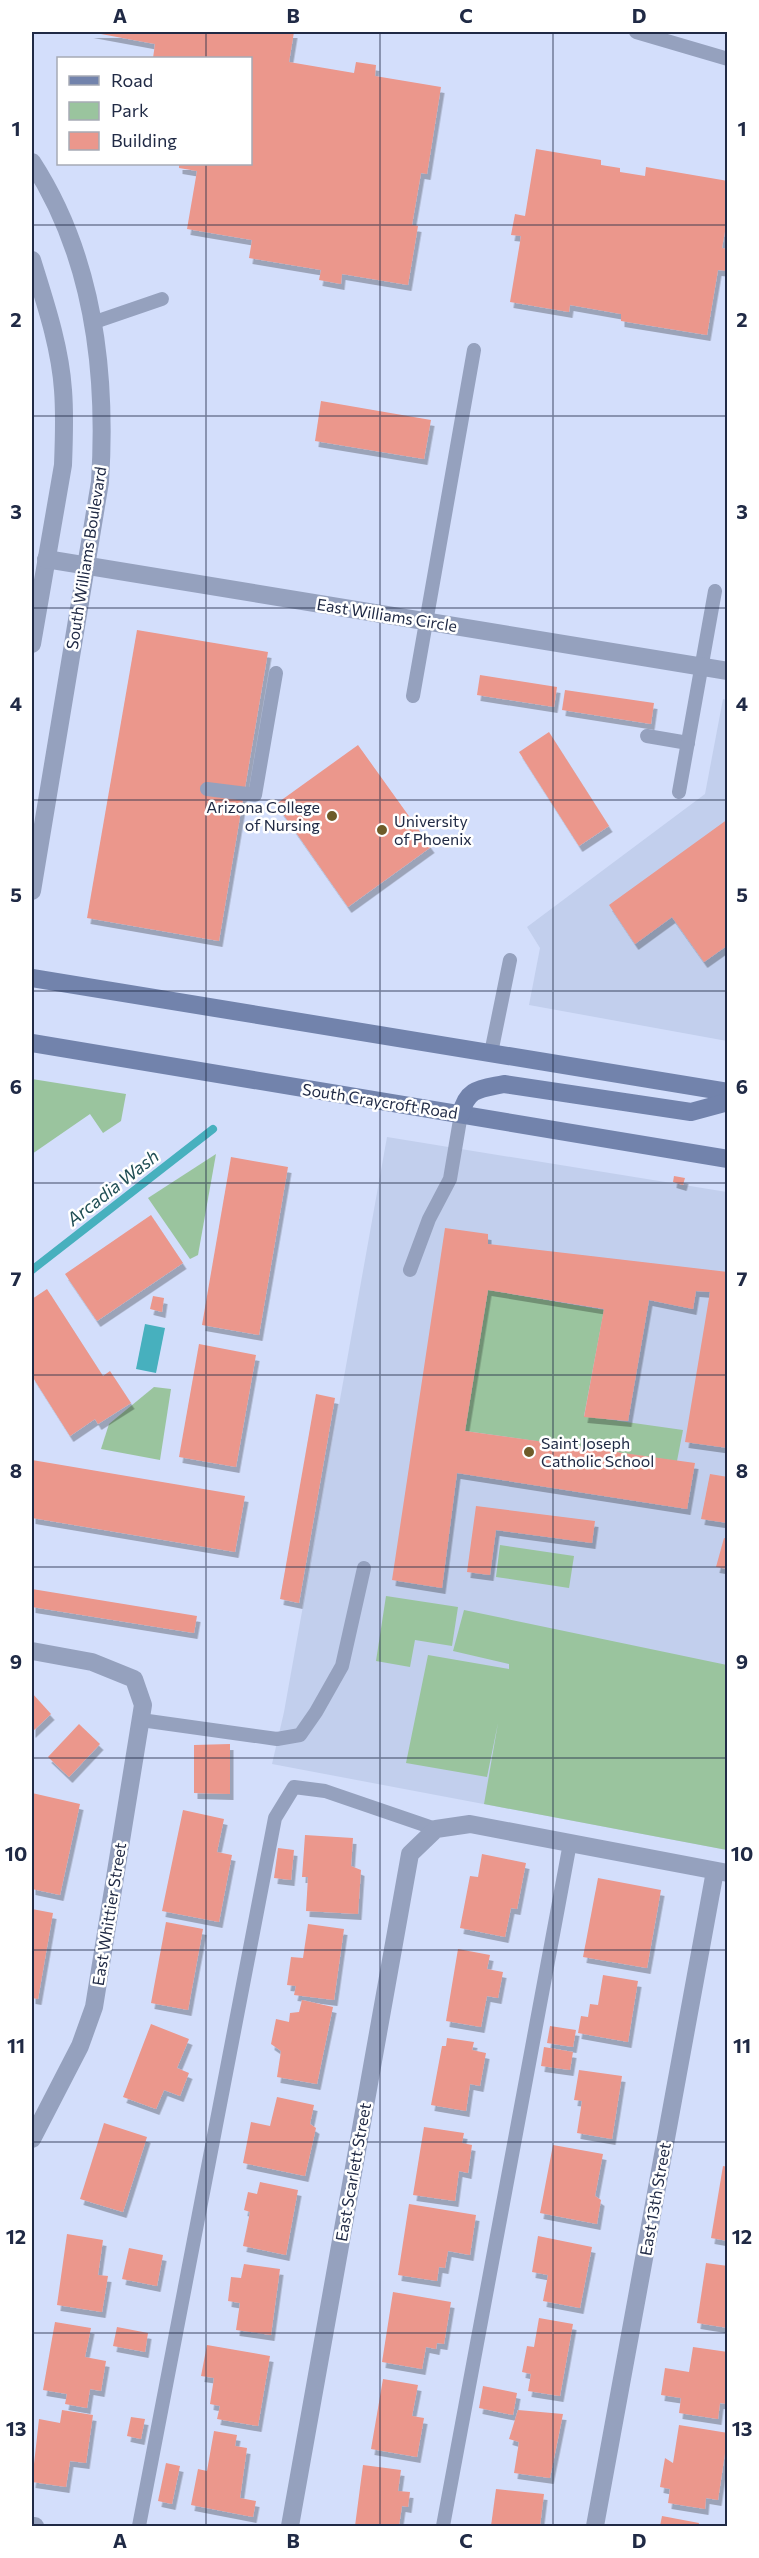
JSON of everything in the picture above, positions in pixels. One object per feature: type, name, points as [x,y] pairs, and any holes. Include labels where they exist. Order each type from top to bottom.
[{"type":"main road","points":[[32,978],[728,1092]]},
{"type":"main road","name":"South Craycroft Road","points":[[32,1043],[728,1159]]},
{"type":"main road","points":[[461,1114],[464,1100],[477,1089],[504,1084],[691,1112],[728,1102]]},
{"type":"street","name":"South Williams Boulevard","points":[[32,162],[52,193],[71,239],[92,323],[100,386],[101,455],[100,482],[32,891]]},
{"type":"street","points":[[32,260],[56,345],[63,390],[63,465],[32,644]]},
{"type":"street","name":"East Williams Circle","points":[[46,559],[728,671]]},
{"type":"street","name":"East Whittier Street","points":[[32,1651],[92,1662],[134,1679],[144,1705],[94,2007],[80,2046],[32,2139]]},
{"type":"street","points":[[436,1829],[470,1824],[721,1872]]},
{"type":"street","name":"East Scarlett Street","points":[[290,2526],[410,1854],[436,1829]]},
{"type":"street","name":"East 13th Street","points":[[595,2526],[721,1872]]},
{"type":"lane","points":[[636,32],[728,59]]},
{"type":"lane","points":[[92,323],[162,299]]},
{"type":"lane","points":[[413,696],[474,350]]},
{"type":"lane","points":[[679,792],[714,591]]},
{"type":"lane","points":[[207,789],[255,795],[276,673]]},
{"type":"lane","points":[[647,736],[688,743]]},
{"type":"lane","points":[[491,1053],[510,960]]},
{"type":"lane","points":[[410,1270],[429,1219],[450,1179],[461,1114]]},
{"type":"lane","points":[[141,1720],[277,1739],[300,1736],[342,1666],[364,1568]]},
{"type":"lane","points":[[139,2526],[275,1818],[294,1787],[325,1791],[436,1829]]},
{"type":"lane","points":[[443,2526],[570,1843]]},
{"type":"shaded area","points":[[723,699],[727,700],[727,1041],[529,1005],[540,948],[527,927],[705,794]]},
{"type":"shaded area","name":"Saint Joseph Catholic School","points":[[387,1137],[727,1192],[727,1850],[272,1764],[284,1712]]},
{"type":"shaded area","points":[[145,1324],[165,1328],[156,1373],[136,1369]]},
{"type":"green space","points":[[32,1079],[126,1094],[121,1121],[103,1133],[90,1114],[32,1154]]},
{"type":"green space","points":[[216,1154],[198,1255],[190,1259],[148,1198]]},
{"type":"green space","points":[[488,1290],[604,1310],[584,1416],[683,1430],[677,1461],[465,1431]]},
{"type":"green space","points":[[154,1387],[171,1389],[160,1460],[101,1449],[109,1424]]},
{"type":"green space","points":[[500,1545],[574,1556],[569,1588],[496,1577]]},
{"type":"green space","points":[[386,1596],[458,1607],[452,1646],[415,1640],[410,1667],[376,1661]]},
{"type":"green space","points":[[464,1610],[727,1665],[727,1850],[484,1804],[498,1723],[487,1777],[406,1763],[428,1655],[509,1669],[509,1664],[453,1651]]},
{"type":"building","points":[[90,32],[294,32],[289,62],[354,73],[356,62],[376,65],[375,76],[441,87],[427,174],[421,173],[412,225],[418,226],[408,285],[342,274],[341,284],[319,280],[321,270],[249,258],[252,240],[187,229],[197,171],[179,168],[179,165],[252,165],[252,57],[153,57],[155,44]]},
{"type":"building","points":[[536,149],[601,160],[601,165],[620,168],[620,172],[645,176],[646,167],[728,181],[728,215],[722,248],[728,249],[728,271],[718,270],[707,335],[621,321],[621,314],[570,305],[569,312],[510,302],[521,236],[511,235],[515,214],[525,216]]},
{"type":"building","points":[[321,401],[431,420],[424,459],[315,441]]},
{"type":"building","points":[[137,630],[268,652],[219,941],[87,918]]},
{"type":"building","points":[[480,675],[557,687],[554,707],[477,695]]},
{"type":"building","points":[[565,690],[654,703],[651,724],[562,710]]},
{"type":"building","points":[[549,732],[609,826],[579,846],[519,752]]},
{"type":"building","points":[[358,745],[431,847],[348,907],[276,804]]},
{"type":"building","points":[[728,819],[728,945],[704,962],[672,917],[635,944],[609,905]]},
{"type":"building","points":[[231,1157],[288,1167],[259,1335],[202,1325]]},
{"type":"building","points":[[674,1176],[685,1178],[683,1185],[673,1182]]},
{"type":"building","points":[[151,1215],[183,1263],[97,1321],[65,1274]]},
{"type":"building","points":[[445,1228],[488,1234],[488,1244],[728,1272],[728,1448],[685,1442],[710,1292],[696,1291],[693,1309],[649,1300],[628,1421],[584,1417],[604,1309],[488,1290],[465,1431],[695,1463],[687,1509],[457,1473],[442,1588],[392,1580]]},
{"type":"building","points":[[47,1289],[103,1376],[110,1371],[131,1403],[98,1424],[95,1419],[70,1436],[32,1376],[32,1299]]},
{"type":"building","points":[[153,1296],[164,1298],[162,1312],[150,1309]]},
{"type":"building","points":[[199,1344],[256,1355],[236,1467],[179,1457]]},
{"type":"building","points":[[316,1394],[335,1398],[299,1603],[280,1599]]},
{"type":"building","points":[[32,1460],[245,1496],[235,1552],[32,1518]]},
{"type":"building","points":[[710,1474],[728,1477],[728,1523],[701,1519]]},
{"type":"building","points":[[476,1506],[595,1521],[592,1543],[496,1530],[490,1575],[467,1572]]},
{"type":"building","points":[[724,1538],[728,1539],[728,1569],[716,1567]]},
{"type":"building","points":[[32,1589],[197,1616],[194,1633],[32,1607]]},
{"type":"building","points":[[32,1693],[51,1714],[32,1732]]},
{"type":"building","points":[[79,1724],[100,1744],[69,1777],[48,1757]]},
{"type":"building","points":[[230,1744],[230,1794],[194,1793],[194,1745]]},
{"type":"building","points":[[32,1793],[80,1804],[60,1895],[32,1889]]},
{"type":"building","points":[[183,1810],[224,1819],[217,1852],[232,1855],[219,1922],[162,1911]]},
{"type":"building","points":[[305,1835],[353,1838],[351,1866],[361,1870],[358,1914],[306,1911],[308,1877],[302,1877]]},
{"type":"building","points":[[278,1848],[294,1850],[291,1880],[274,1878]]},
{"type":"building","points":[[482,1854],[526,1863],[517,1909],[511,1908],[505,1937],[460,1928],[470,1876],[478,1877]]},
{"type":"building","points":[[598,1878],[661,1890],[647,1968],[583,1957]]},
{"type":"building","points":[[32,1909],[53,1913],[38,1999],[32,1998]]},
{"type":"building","points":[[166,1922],[203,1929],[188,2010],[151,2003]]},
{"type":"building","points":[[308,1924],[344,1929],[334,2000],[294,1995],[296,1986],[287,1985],[291,1957],[303,1958]]},
{"type":"building","points":[[458,1949],[490,1955],[487,1969],[503,1972],[498,1998],[487,1996],[481,2027],[446,2021]]},
{"type":"building","points":[[603,1975],[638,1981],[628,2042],[578,2033],[581,2016],[588,2017],[590,2004],[598,2005]]},
{"type":"building","points":[[302,2000],[333,2007],[317,2084],[277,2077],[281,2051],[271,2044],[276,2019],[289,2022],[290,2013],[299,2012]]},
{"type":"building","points":[[151,2024],[189,2039],[177,2068],[189,2073],[180,2096],[164,2090],[156,2109],[123,2097]]},
{"type":"building","points":[[550,2026],[576,2030],[573,2047],[547,2043]]},
{"type":"building","points":[[447,2038],[474,2042],[472,2050],[486,2053],[480,2086],[470,2084],[466,2111],[431,2105],[442,2046],[446,2046]]},
{"type":"building","points":[[544,2047],[573,2052],[570,2070],[541,2066]]},
{"type":"building","points":[[579,2070],[622,2076],[612,2139],[577,2133],[582,2101],[574,2100]]},
{"type":"building","points":[[277,2097],[314,2105],[310,2124],[316,2128],[305,2176],[243,2163],[251,2122],[270,2126]]},
{"type":"building","points":[[104,2123],[147,2137],[123,2212],[80,2199]]},
{"type":"building","points":[[424,2127],[464,2133],[462,2143],[472,2145],[468,2173],[459,2171],[455,2201],[413,2195]]},
{"type":"building","points":[[553,2145],[603,2154],[595,2196],[601,2200],[597,2224],[540,2213]]},
{"type":"building","points":[[723,2166],[728,2167],[728,2241],[711,2238]]},
{"type":"building","points":[[260,2182],[298,2190],[286,2255],[243,2246],[250,2212],[244,2210],[248,2192],[257,2194]]},
{"type":"building","points":[[409,2204],[476,2215],[470,2255],[448,2251],[445,2268],[439,2267],[437,2281],[398,2275]]},
{"type":"building","points":[[67,2234],[103,2240],[98,2275],[108,2276],[102,2312],[57,2305]]},
{"type":"building","points":[[538,2236],[592,2247],[580,2308],[543,2301],[548,2275],[532,2272]]},
{"type":"building","points":[[129,2248],[163,2255],[157,2286],[122,2279]]},
{"type":"building","points":[[706,2263],[728,2266],[728,2328],[697,2323]]},
{"type":"building","points":[[244,2264],[280,2269],[271,2335],[236,2330],[240,2303],[228,2301],[231,2277],[241,2278]]},
{"type":"building","points":[[393,2292],[451,2302],[444,2344],[437,2343],[436,2349],[426,2347],[422,2369],[382,2362]]},
{"type":"building","points":[[539,2318],[573,2324],[560,2396],[528,2391],[531,2374],[522,2372],[527,2346],[534,2347]]},
{"type":"building","points":[[55,2322],[91,2328],[85,2357],[106,2361],[101,2391],[90,2389],[87,2408],[65,2404],[67,2394],[43,2390]]},
{"type":"building","points":[[117,2327],[148,2333],[145,2352],[113,2346]]},
{"type":"building","points":[[207,2345],[270,2356],[258,2426],[217,2419],[220,2406],[210,2404],[214,2378],[201,2376]]},
{"type":"building","points":[[693,2347],[728,2352],[728,2404],[720,2403],[718,2419],[679,2413],[681,2398],[661,2395],[665,2368],[689,2372]]},
{"type":"building","points":[[383,2379],[418,2385],[412,2416],[424,2418],[417,2457],[371,2449]]},
{"type":"building","points":[[483,2386],[517,2393],[513,2415],[479,2408]]},
{"type":"building","points":[[62,2410],[93,2415],[86,2463],[70,2461],[66,2487],[32,2482],[39,2419],[60,2423]]},
{"type":"building","points":[[518,2410],[563,2414],[550,2478],[514,2473],[519,2442],[509,2439]]},
{"type":"building","points":[[131,2417],[145,2419],[141,2439],[127,2436]]},
{"type":"building","points":[[679,2425],[728,2433],[718,2500],[706,2498],[705,2509],[668,2503],[670,2489],[660,2487],[665,2458],[673,2463]]},
{"type":"building","points":[[214,2431],[237,2435],[235,2446],[247,2448],[240,2498],[256,2501],[253,2517],[191,2505],[198,2469],[207,2471]]},
{"type":"building","points":[[166,2463],[180,2466],[172,2504],[158,2501]]},
{"type":"building","points":[[363,2465],[401,2470],[398,2491],[410,2492],[408,2507],[402,2506],[399,2526],[355,2526]]},
{"type":"building","points":[[496,2489],[544,2494],[540,2526],[491,2526]]},
{"type":"building","points":[[662,2516],[699,2523],[698,2526],[660,2526]]},
{"type":"waterway","name":"Arcadia Wash","points":[[32,1270],[213,1129]]},
{"type":"place","name":"Arizona College of Nursing","points":[[332,816]]},
{"type":"place","name":"University of Phoenix","points":[[382,830]]},
{"type":"place","name":"Saint Joseph Catholic School","points":[[529,1452]]}]
